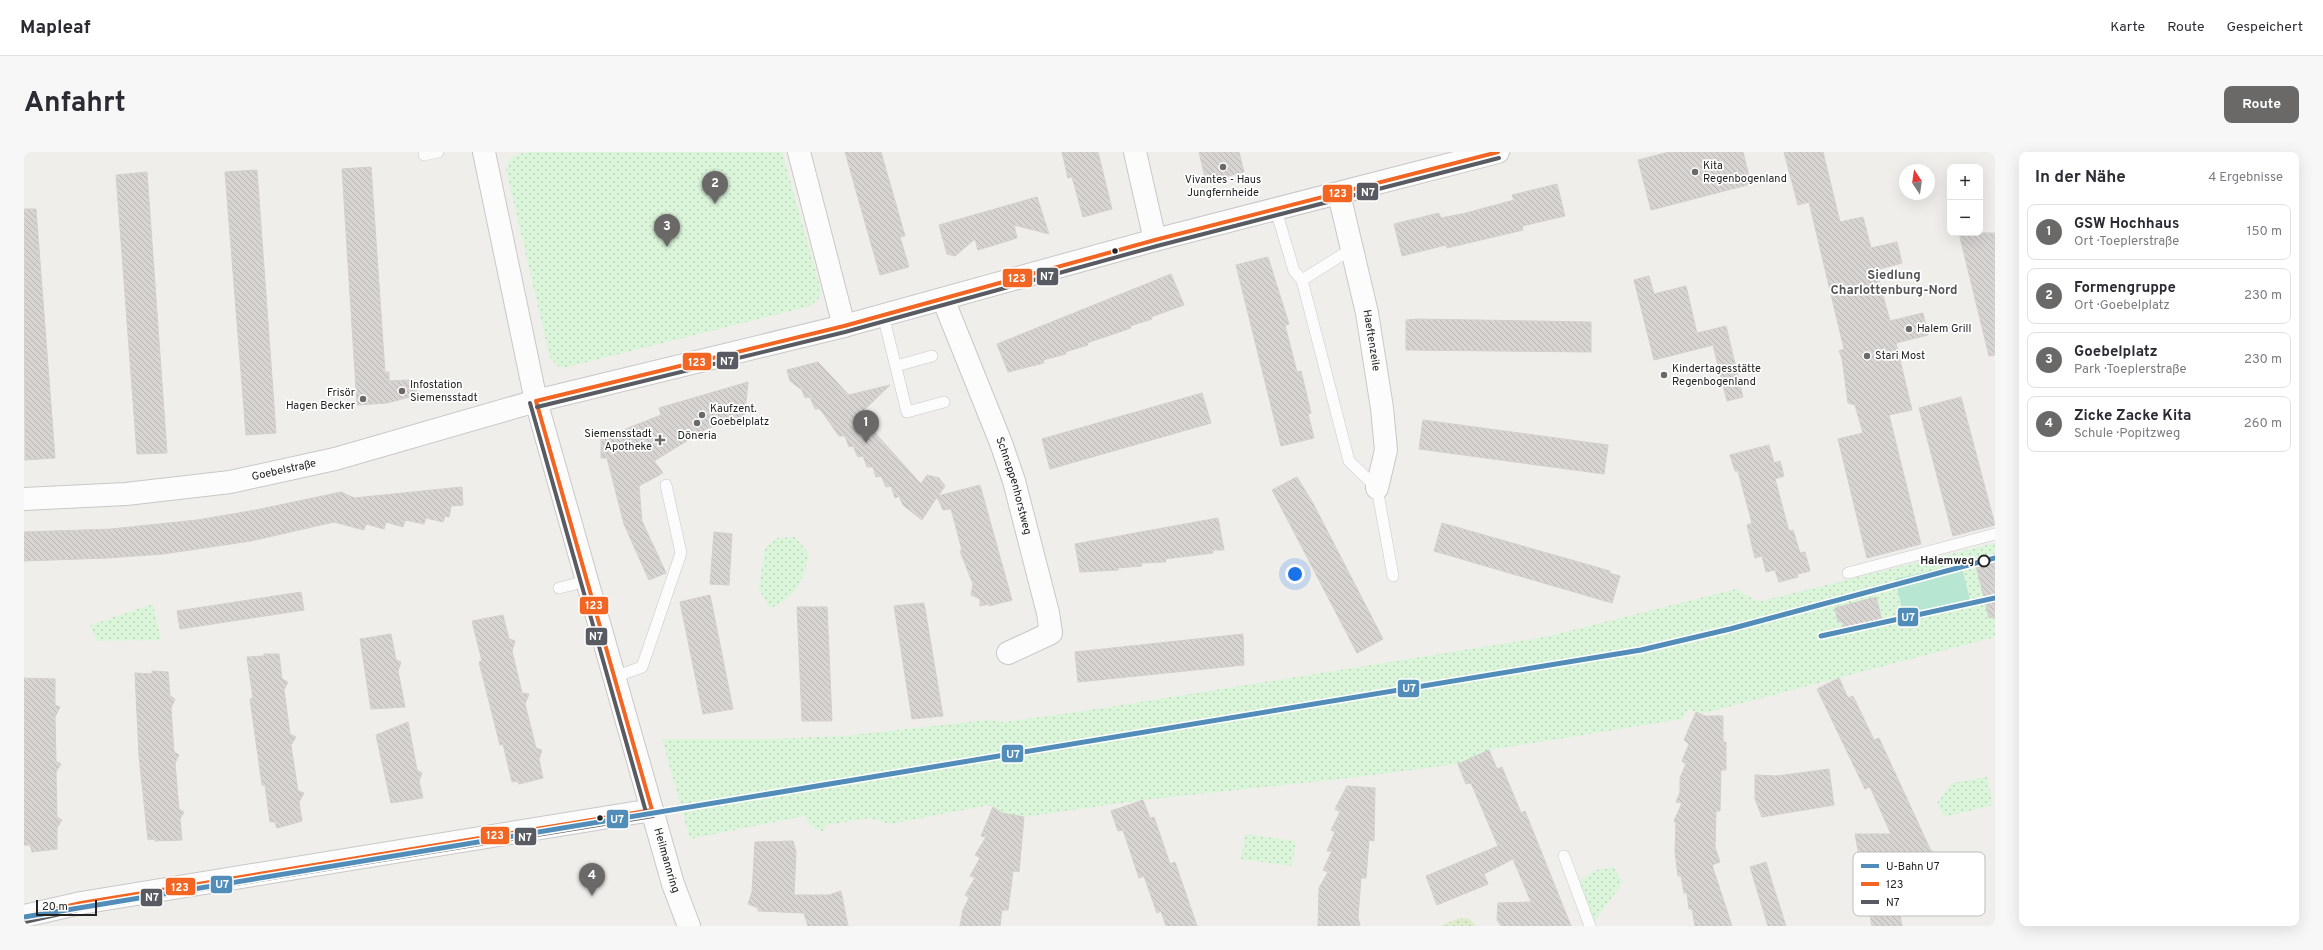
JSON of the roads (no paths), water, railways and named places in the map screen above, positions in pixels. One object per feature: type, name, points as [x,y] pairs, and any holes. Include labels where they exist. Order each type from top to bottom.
[{"type":"street","name":"Heilmannring","points":[[484,152],[536,401],[673,884],[689,926]]},
{"type":"street","points":[[800,152],[844,326]]},
{"type":"street","points":[[1135,152],[1155,240]]},
{"type":"street","name":"Goebelstraße","points":[[24,499],[126,494],[230,482],[335,459],[536,401],[844,326],[1155,240],[1498,152]]},
{"type":"street","name":"Haeftenzeile","points":[[1339,194],[1353,248],[1368,320],[1382,408],[1386,450],[1377,488]]},
{"type":"street","name":"Schneppenhorstweg","points":[[943,299],[1012,475],[1048,613],[1051,633],[1008,653]]},
{"type":"street","points":[[24,916],[81,903],[652,810]]},
{"type":"lane","points":[[424,155],[438,152]]},
{"type":"lane","points":[[1276,210],[1294,271],[1302,280],[1349,461],[1377,488],[1393,576]]},
{"type":"lane","points":[[1302,280],[1353,248]]},
{"type":"lane","points":[[884,315],[907,412],[944,402]]},
{"type":"lane","points":[[896,366],[932,356]]},
{"type":"lane","points":[[614,677],[642,667],[681,553],[666,485]]},
{"type":"lane","points":[[1848,574],[1995,534]]},
{"type":"lane","points":[[559,588],[587,582]]},
{"type":"lane","points":[[1564,856],[1590,926]]},
{"type":"metro line","name":"U7","points":[[24,917],[1641,650],[1730,629],[1995,558]]},
{"type":"metro line","name":"U7","points":[[1821,636],[1995,598]]},
{"type":"place","name":"Vivantes - Haus Jungfernheide","points":[[1223,167]]},
{"type":"place","name":"Kita Regenbogenland","points":[[1695,172]]},
{"type":"place","name":"Formengruppe","points":[[715,204]]},
{"type":"place","name":"Goebelplatz","points":[[667,247]]},
{"type":"place","name":"Halem Grill","points":[[1909,329]]},
{"type":"place","name":"Stari Most","points":[[1867,356]]},
{"type":"place","name":"Kindertagesstätte Regenbogenland","points":[[1664,375]]},
{"type":"place","name":"Infostation Siemensstadt","points":[[402,391]]},
{"type":"place","name":"Frisör Hagen Becker","points":[[363,399]]},
{"type":"place","name":"Kaufzent. Goebelplatz","points":[[702,415]]},
{"type":"place","name":"Döneria","points":[[697,423]]},
{"type":"place","name":"Siemensstadt Apotheke","points":[[660,440]]},
{"type":"place","name":"GSW Hochhaus","points":[[866,443]]},
{"type":"place","name":"Halemweg","points":[[1984,561]]},
{"type":"place","name":"Zicke Zacke Kita","points":[[592,896]]},
{"type":"district","name":"Siedlung Charlottenburg-Nord","points":[[1894,284]]}]
